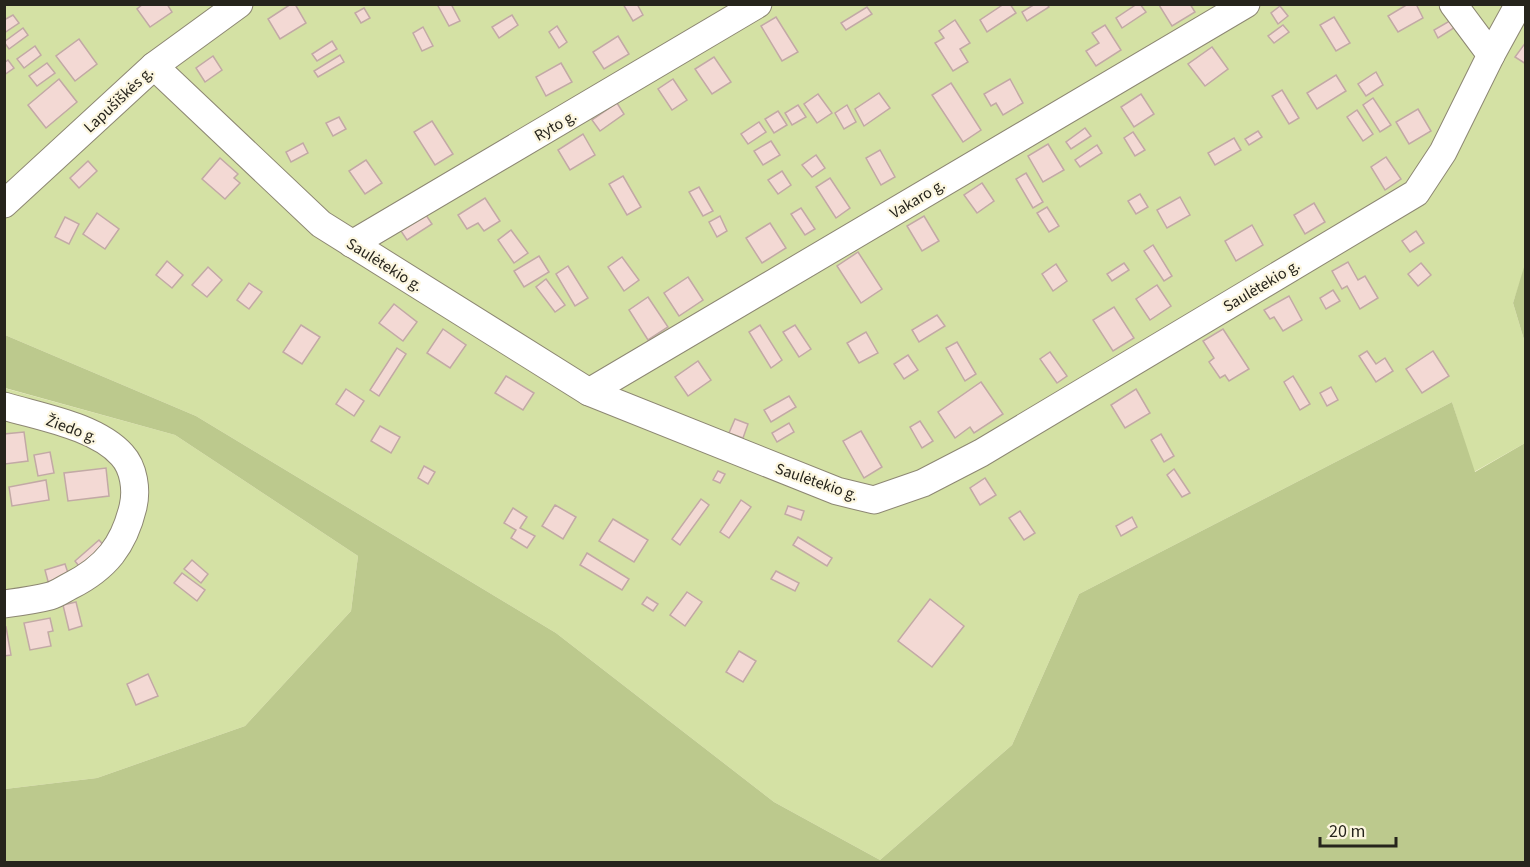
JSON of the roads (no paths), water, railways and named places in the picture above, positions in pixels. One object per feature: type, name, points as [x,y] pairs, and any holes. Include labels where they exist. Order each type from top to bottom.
[{"type":"street","name":"Lapušiškės g.","points":[[4,204],[154,66],[239,4]]},
{"type":"street","name":"Ryto g.","points":[[352,243],[758,4]]},
{"type":"street","name":"Vakaro g.","points":[[589,392],[1246,4]]},
{"type":"street","points":[[1454,4],[1491,55]]},
{"type":"street","name":"Saulėtekio g.","points":[[154,66],[321,224],[589,392],[837,491],[874,500],[923,483],[992,447],[1416,193],[1443,152],[1519,4]]},
{"type":"street","name":"Žiedo g.","points":[[4,406],[85,431],[107,441],[123,456],[133,474],[135,496],[128,527],[110,559],[85,579],[51,596],[4,604]]}]
